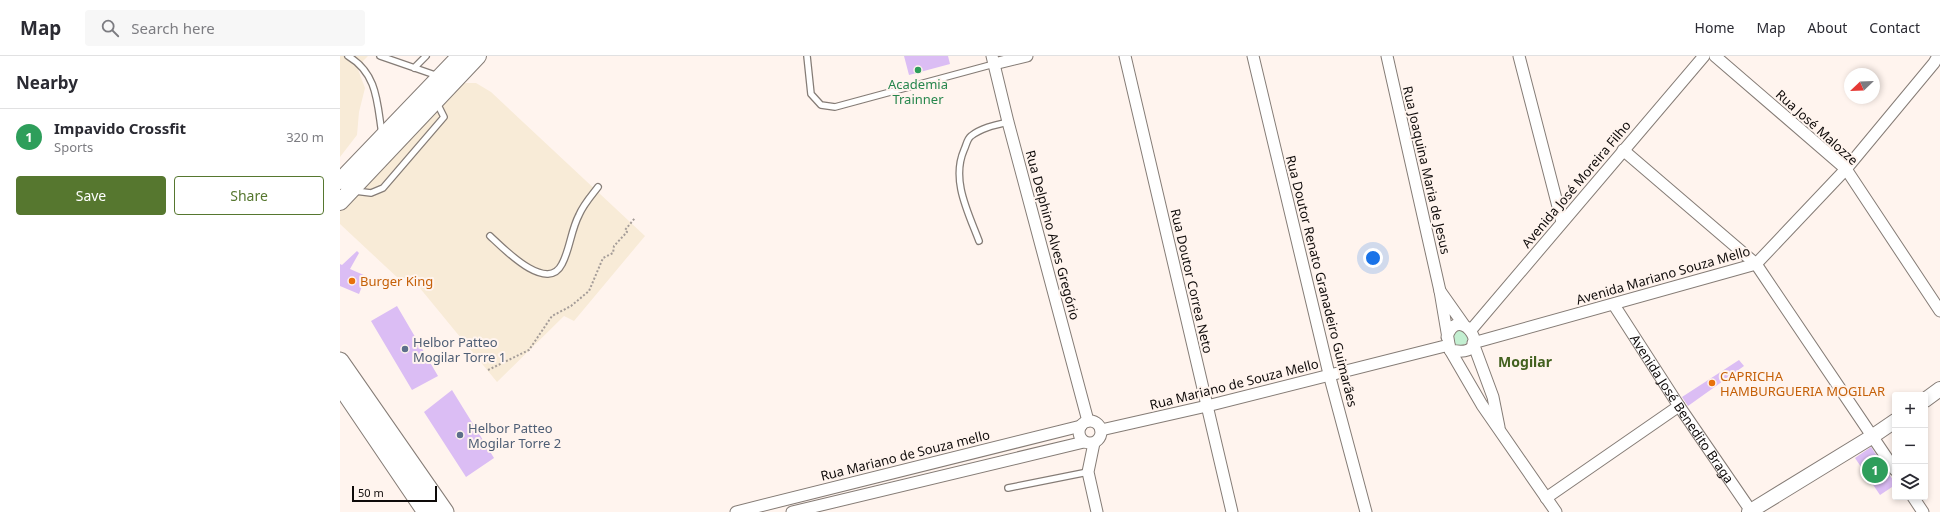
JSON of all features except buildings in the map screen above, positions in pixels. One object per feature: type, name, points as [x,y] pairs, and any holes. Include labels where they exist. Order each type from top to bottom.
[{"type":"main road","points":[[343,191],[382,138],[460,56]]},
{"type":"main road","points":[[343,191],[436,101],[478,56]]},
{"type":"main road","points":[[340,361],[445,512]]},
{"type":"main road","points":[[340,385],[426,512]]},
{"type":"street","points":[[993,60],[1027,56]]},
{"type":"street","name":"Rua Doutor Correa Neto","points":[[1125,56],[1232,512]]},
{"type":"street","name":"Rua Doutor Renato Granadeiro Guimarães","points":[[1253,56],[1328,374],[1366,512]]},
{"type":"street","name":"Rua Joaquina Maria de Jesus","points":[[1387,56],[1440,291],[1448,344]]},
{"type":"street","points":[[1520,56],[1562,222]]},
{"type":"street","name":"Avenida José Moreira Filho","points":[[1467,328],[1562,222],[1704,56]]},
{"type":"street","name":"Rua José Malozze","points":[[1715,56],[1846,168],[1940,311]]},
{"type":"street","name":"Avenida Mariano Souza Mello","points":[[1473,343],[1614,305],[1756,264],[1846,168],[1934,63],[1938,56]]},
{"type":"street","name":"Rua Delphino Alves Gregório","points":[[993,60],[1084,423]]},
{"type":"street","points":[[1623,150],[1756,264],[1892,465]]},
{"type":"street","points":[[1440,291],[1474,339],[1473,343],[1493,397],[1499,427]]},
{"type":"street","name":"Avenida José Benedito Braga","points":[[1614,305],[1750,512]]},
{"type":"street","points":[[1467,328],[1455,326],[1448,332],[1448,344],[1482,405],[1499,427],[1556,512]]},
{"type":"street","points":[[1448,344],[1464,352],[1471,347],[1473,343]]},
{"type":"street","name":"Rua Mariano de Souza Mello","points":[[1101,430],[1207,406],[1448,344]]},
{"type":"street","points":[[1928,398],[1940,389]]},
{"type":"street","points":[[1546,498],[1679,406]]},
{"type":"street","points":[[792,512],[1089,442],[1100,438],[1101,430],[1096,423],[1084,423],[1079,434],[1089,442]]},
{"type":"street","name":"Rua Mariano de Souza mello","points":[[736,512],[1084,423]]},
{"type":"street","points":[[1750,512],[1892,423]]},
{"type":"street","points":[[1089,442],[1088,472],[1097,512]]},
{"type":"street","points":[[1915,500],[1923,512]]},
{"type":"lane","points":[[348,56],[360,63],[370,77],[375,90],[382,138]]},
{"type":"lane","points":[[380,56],[440,77]]},
{"type":"lane","points":[[414,68],[426,56]]},
{"type":"lane","points":[[807,56],[811,94],[821,106],[834,107],[993,60]]},
{"type":"lane","points":[[343,191],[371,193],[383,188],[444,117],[436,101]]},
{"type":"lane","points":[[979,241],[962,195],[958,174],[959,160],[970,137],[990,126],[1008,122]]},
{"type":"lane","points":[[490,236],[530,269],[545,274],[555,272],[562,265],[579,214],[598,187]]},
{"type":"lane","points":[[1008,488],[1088,472]]},
{"type":"path","points":[[488,370],[529,350],[552,316],[571,306],[589,292],[603,258],[613,253],[614,246],[627,232],[625,230],[635,218]]},
{"type":"shaded area","points":[[340,56],[368,56],[357,67],[365,88],[359,112],[357,135],[340,157]]},
{"type":"shaded area","points":[[463,83],[476,83],[491,92],[645,236],[574,321],[564,316],[497,382],[410,276],[400,280],[340,224],[340,210]]},
{"type":"green space","points":[[1457,330],[1463,330],[1468,335],[1466,344],[1463,346],[1457,346],[1452,341],[1452,335]]},
{"type":"place","name":"Academia Trainner","points":[[918,70]]},
{"type":"place","name":"Burger King","points":[[352,281]]},
{"type":"place","name":"Helbor Patteo Mogilar Torre 1","points":[[405,349]]},
{"type":"place","name":"CAPRICHA HAMBURGUERIA MOGILAR","points":[[1712,383]]},
{"type":"place","name":"Helbor Patteo Mogilar Torre 2","points":[[460,435]]},
{"type":"place","name":"Impavido Crossfit","points":[[1875,470]]},
{"type":"district","name":"Mogilar","points":[[1525,362]]}]
